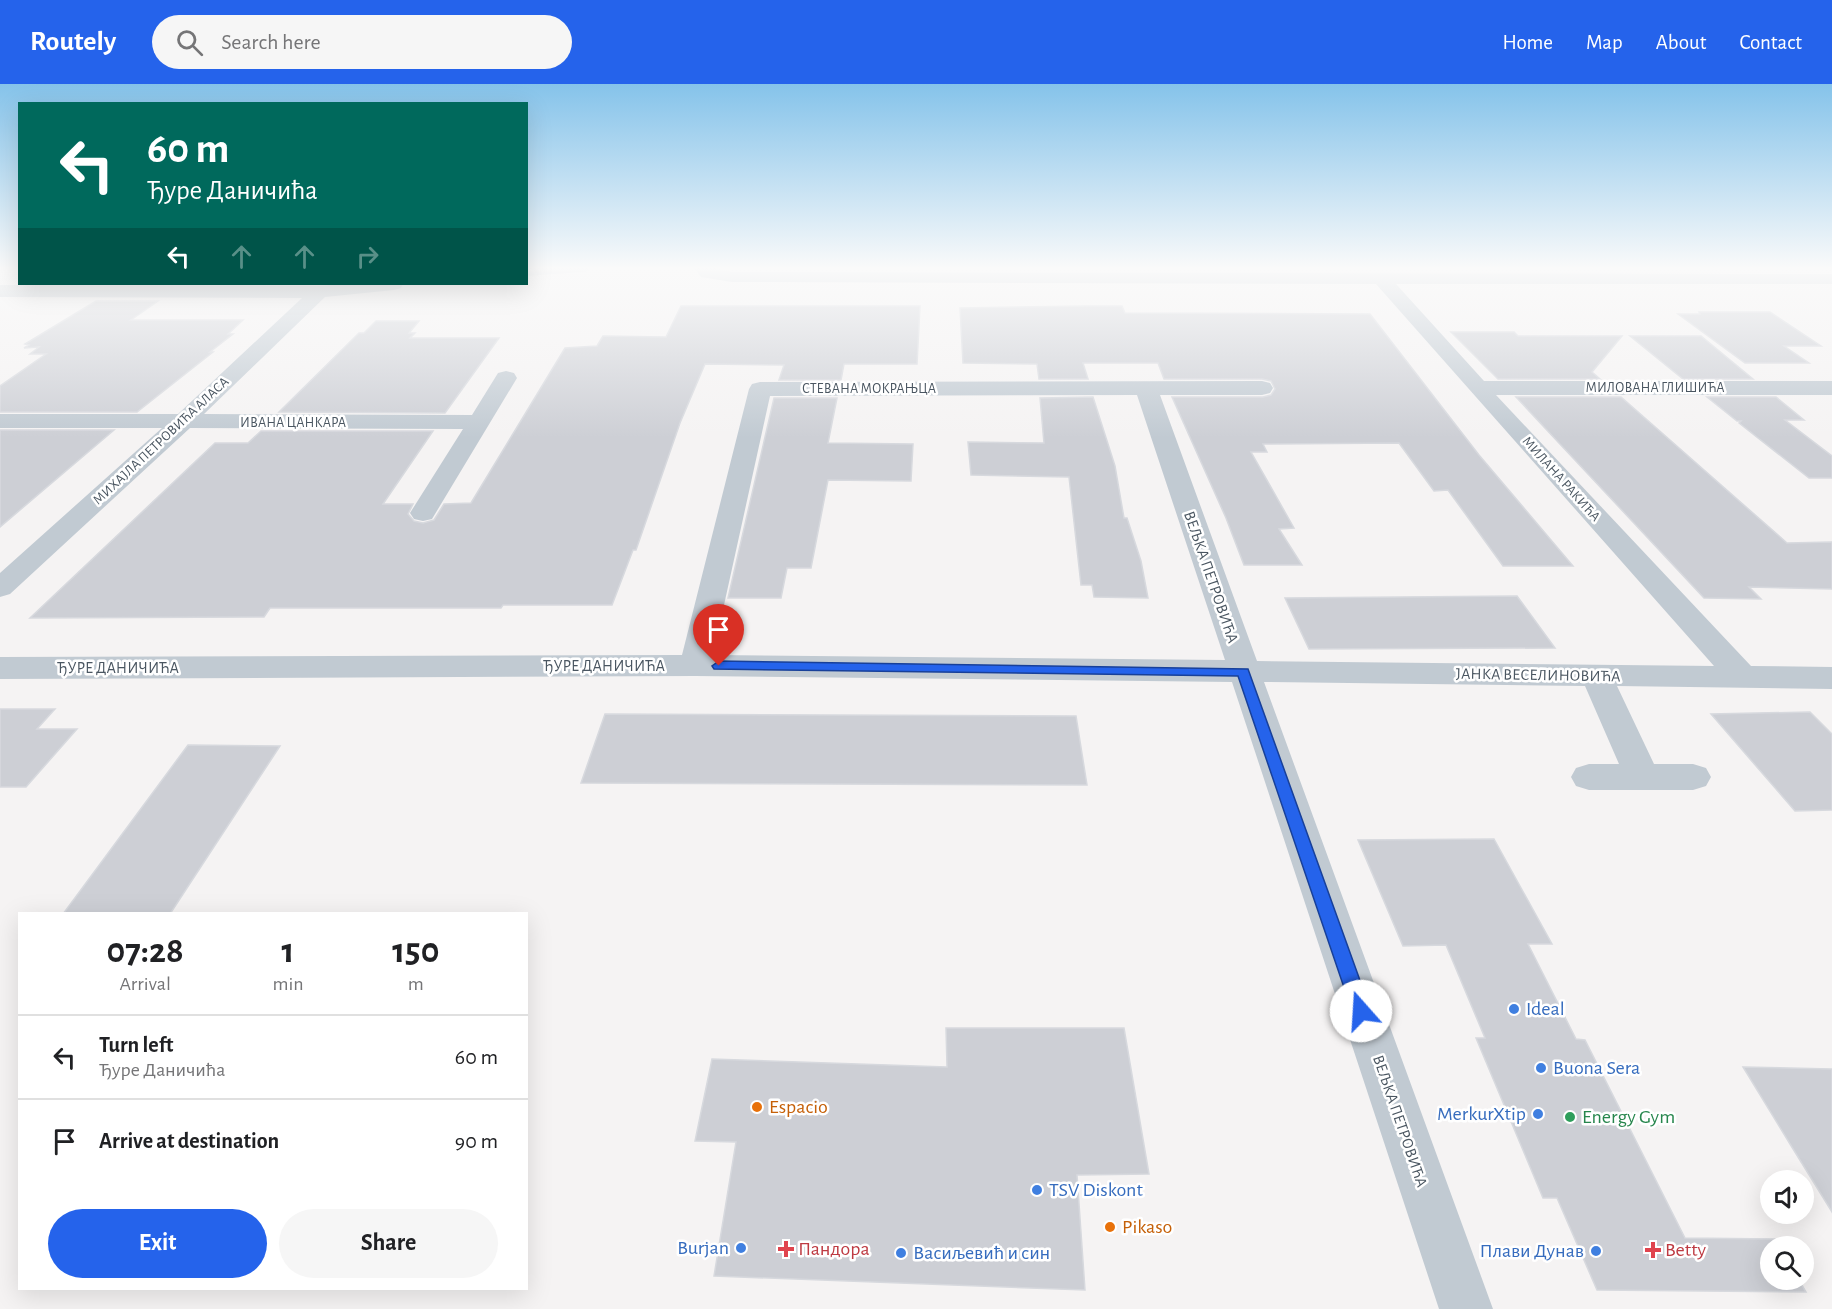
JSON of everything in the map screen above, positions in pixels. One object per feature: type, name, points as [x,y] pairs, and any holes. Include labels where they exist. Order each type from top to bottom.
[{"type":"street","name":"МИХАЈЛА ПЕТРОВИЋА АЛАСА","points":[[0,588],[182,423],[285,324]]},
{"type":"street","name":"МИЛАНА РАКИЋА","points":[[1422,324],[1743,678]]},
{"type":"street","points":[[423,513],[506,378]]},
{"type":"street","name":"ВЕЉКА ПЕТРОВИЋА","points":[[1146,388],[1466,1309]]},
{"type":"street","name":"СТЕВАНА МОКРАЊЦА","points":[[695,665],[760,389],[1262,388]]},
{"type":"street","name":"МИЛОВАНА ГЛИШИЋА","points":[[1478,388],[1829,390]]},
{"type":"street","name":"ИВАНА ЦАНКАРА","points":[[0,421],[479,422]]},
{"type":"street","name":"ЂУРЕ ДАНИЧИЋА","points":[[0,668],[695,665],[1243,672]]},
{"type":"street","name":"ЈАНКА ВЕСЕЛИНОВИЋА","points":[[1243,672],[1832,678]]},
{"type":"street","points":[[1598,676],[1604,698],[1643,777]]},
{"type":"street","points":[[1589,777],[1694,777]]},
{"type":"building","points":[[58,324],[239,324],[228,334],[233,334],[210,352],[213,352],[137,412],[0,412],[0,386],[46,354],[30,354],[39,347],[24,348],[29,345],[25,344]]},
{"type":"building","points":[[373,324],[416,324],[409,333],[415,333],[410,338],[499,338],[445,413],[279,412],[359,333],[364,333]]},
{"type":"building","points":[[672,324],[919,324],[917,364],[844,364],[841,380],[779,380],[784,365],[705,364],[680,423],[636,550],[633,550],[612,605],[503,605],[501,608],[270,608],[264,617],[30,618],[215,443],[248,443],[261,431],[433,431],[383,504],[413,504],[408,514],[414,521],[423,523],[434,520],[444,504],[471,503],[565,348],[597,346],[603,336],[666,337]]},
{"type":"building","points":[[961,324],[1378,324],[1479,455],[1573,566],[1503,566],[1448,490],[1434,491],[1399,443],[1263,444],[1267,452],[1251,452],[1294,528],[1279,529],[1302,565],[1244,565],[1226,518],[1172,397],[1263,397],[1271,395],[1275,389],[1271,381],[1262,379],[1164,379],[1158,363],[1083,363],[1088,379],[1039,379],[1037,364],[963,363]]},
{"type":"building","points":[[1692,324],[1788,324],[1821,346],[1784,346],[1809,363],[1745,363]]},
{"type":"building","points":[[1451,332],[1514,332],[1518,336],[1622,336],[1592,372],[1600,379],[1498,379]]},
{"type":"building","points":[[1630,336],[1701,336],[1753,379],[1683,379]]},
{"type":"building","points":[[1093,397],[1115,466],[1124,518],[1127,518],[1141,561],[1148,598],[1094,597],[1092,585],[1081,585],[1069,477],[971,475],[968,442],[1044,443],[1040,398]]},
{"type":"building","points":[[1516,397],[1621,397],[1787,543],[1832,542],[1832,589],[1749,587],[1761,599],[1704,598]]},
{"type":"building","points":[[1707,397],[1776,397],[1804,420],[1785,420],[1832,456],[1832,478],[1809,478],[1739,423],[1741,421],[1737,421]]},
{"type":"building","points":[[774,398],[837,398],[828,443],[913,444],[911,481],[828,480],[811,568],[787,568],[781,598],[728,598]]},
{"type":"building","points":[[0,430],[114,430],[0,527]]},
{"type":"building","points":[[1517,596],[1555,648],[1309,649],[1285,598]]},
{"type":"building","points":[[0,709],[55,709],[37,729],[77,729],[26,787],[0,787]]},
{"type":"building","points":[[1810,712],[1832,734],[1832,810],[1795,811],[1711,714]]},
{"type":"building","points":[[605,714],[1076,716],[1087,785],[581,783]]},
{"type":"building","points":[[188,745],[280,746],[171,912],[64,912]]},
{"type":"building","points":[[1494,839],[1552,944],[1528,944],[1576,1039],[1585,1040],[1685,1238],[1760,1239],[1760,1290],[1805,1290],[1806,1292],[1597,1290],[1557,1198],[1543,1198],[1476,1038],[1485,1038],[1446,945],[1403,946],[1358,840]]},
{"type":"building","points":[[946,1028],[1124,1028],[1149,1174],[1077,1175],[1085,1290],[714,1276],[736,1142],[695,1141],[712,1059],[947,1067]]},
{"type":"building","points":[[1743,1067],[1832,1069],[1832,1212],[1814,1183],[1814,1170],[1806,1170]]},
{"type":"place","name":"Ideal","points":[[1514,1009]]},
{"type":"place","name":"Buona Sera","points":[[1541,1068]]},
{"type":"place","name":"Espacio","points":[[757,1107]]},
{"type":"place","name":"MerkurXtip","points":[[1538,1114]]},
{"type":"place","name":"Energy Gym","points":[[1570,1117]]},
{"type":"place","name":"TSV Diskont","points":[[1037,1190]]},
{"type":"place","name":"Pikaso","points":[[1110,1227]]},
{"type":"place","name":"Burjan","points":[[741,1248]]},
{"type":"place","name":"Пандора","points":[[786,1249]]},
{"type":"place","name":"Betty","points":[[1653,1250]]},
{"type":"place","name":"Плави Дунав","points":[[1596,1251]]},
{"type":"place","name":"Васиљевић и син","points":[[901,1253]]},
{"type":"route","points":[[719,666],[1243,672],[1361,1011]]}]
